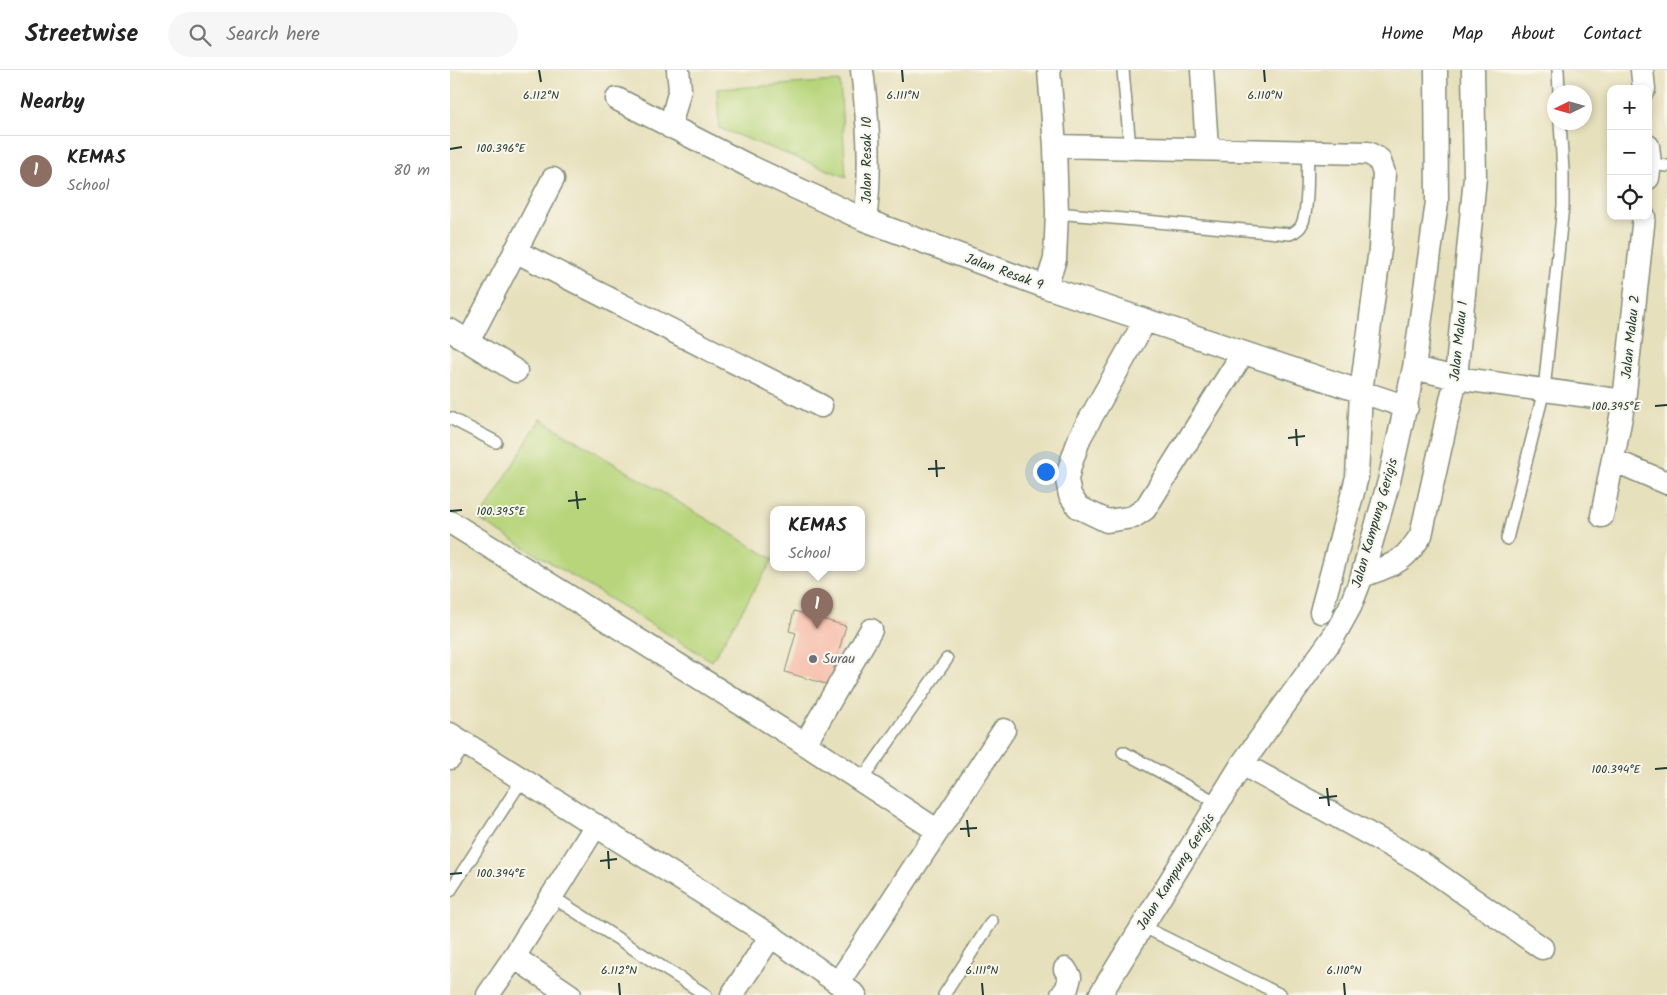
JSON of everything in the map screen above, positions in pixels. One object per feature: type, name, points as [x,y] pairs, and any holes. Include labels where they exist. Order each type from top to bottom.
[{"type":"street","points":[[670,127],[680,89],[678,70]]},
{"type":"street","name":"Jalan Resak 10","points":[[862,70],[867,111],[869,166],[865,220]]},
{"type":"street","points":[[1046,287],[1055,259],[1057,213],[1055,146],[1049,70]]},
{"type":"street","points":[[1202,70],[1207,149]]},
{"type":"street","name":"Jalan Kampung Gerigis","points":[[1100,995],[1242,764],[1334,636],[1350,607],[1362,576],[1389,481],[1407,407],[1414,368],[1437,202],[1436,70]]},
{"type":"street","name":"Jalan Malau 1","points":[[1362,576],[1401,560],[1412,550],[1421,535],[1456,378],[1475,177],[1473,70]]},
{"type":"street","points":[[1642,70],[1644,85]]},
{"type":"street","name":"Jalan Resak 9","points":[[617,99],[670,127],[865,220],[1046,287],[1407,407]]},
{"type":"street","points":[[1055,146],[1368,153],[1379,159],[1384,173],[1380,249],[1361,392],[1357,477],[1322,612]]},
{"type":"street","points":[[516,371],[459,335],[515,251],[553,179]]},
{"type":"street","name":"Jalan Malau 2","points":[[1602,516],[1624,401],[1644,220]]},
{"type":"street","points":[[515,251],[821,406]]},
{"type":"street","points":[[1145,321],[1080,437],[1070,466],[1068,480],[1070,496],[1078,508],[1107,521],[1133,517],[1145,509],[1243,353]]},
{"type":"street","points":[[1414,368],[1456,378],[1624,401]]},
{"type":"street","points":[[1613,460],[1667,483]]},
{"type":"street","points":[[450,522],[805,744],[938,831]]},
{"type":"street","points":[[805,744],[871,630]]},
{"type":"street","points":[[454,744],[522,780],[596,825],[771,936],[846,989],[938,831],[1004,730]]},
{"type":"street","points":[[1242,764],[1420,862],[1542,948]]},
{"type":"street","points":[[488,995],[514,957],[596,825]]},
{"type":"street","points":[[732,995],[771,936]]},
{"type":"street","points":[[514,957],[570,995]]},
{"type":"street","points":[[1062,995],[1067,988],[1070,977],[1065,968]]},
{"type":"lane","points":[[1124,70],[1130,148]]},
{"type":"lane","points":[[1558,70],[1559,85]]},
{"type":"lane","points":[[1507,539],[1544,390],[1563,206],[1560,130]]},
{"type":"lane","points":[[1057,213],[1290,234],[1296,231],[1302,223],[1305,209],[1308,152]]},
{"type":"lane","points":[[450,418],[496,442]]},
{"type":"lane","points":[[861,782],[946,659]]},
{"type":"lane","points":[[1123,752],[1218,803]]},
{"type":"lane","points":[[450,891],[522,780]]},
{"type":"lane","points":[[551,896],[706,995]]},
{"type":"lane","points":[[944,995],[992,921]]},
{"type":"lane","points":[[1142,926],[1281,995]]},
{"type":"green space","points":[[840,81],[846,177],[719,128],[717,89]]},
{"type":"green space","points":[[540,419],[770,557],[770,564],[712,661],[480,520]]},
{"type":"building","name":"Surau","points":[[794,611],[846,626],[829,685],[785,672],[796,633],[789,631]]},
{"type":"place","name":"KEMAS","points":[[817,629]]},
{"type":"place","name":"Surau","points":[[813,659]]}]
